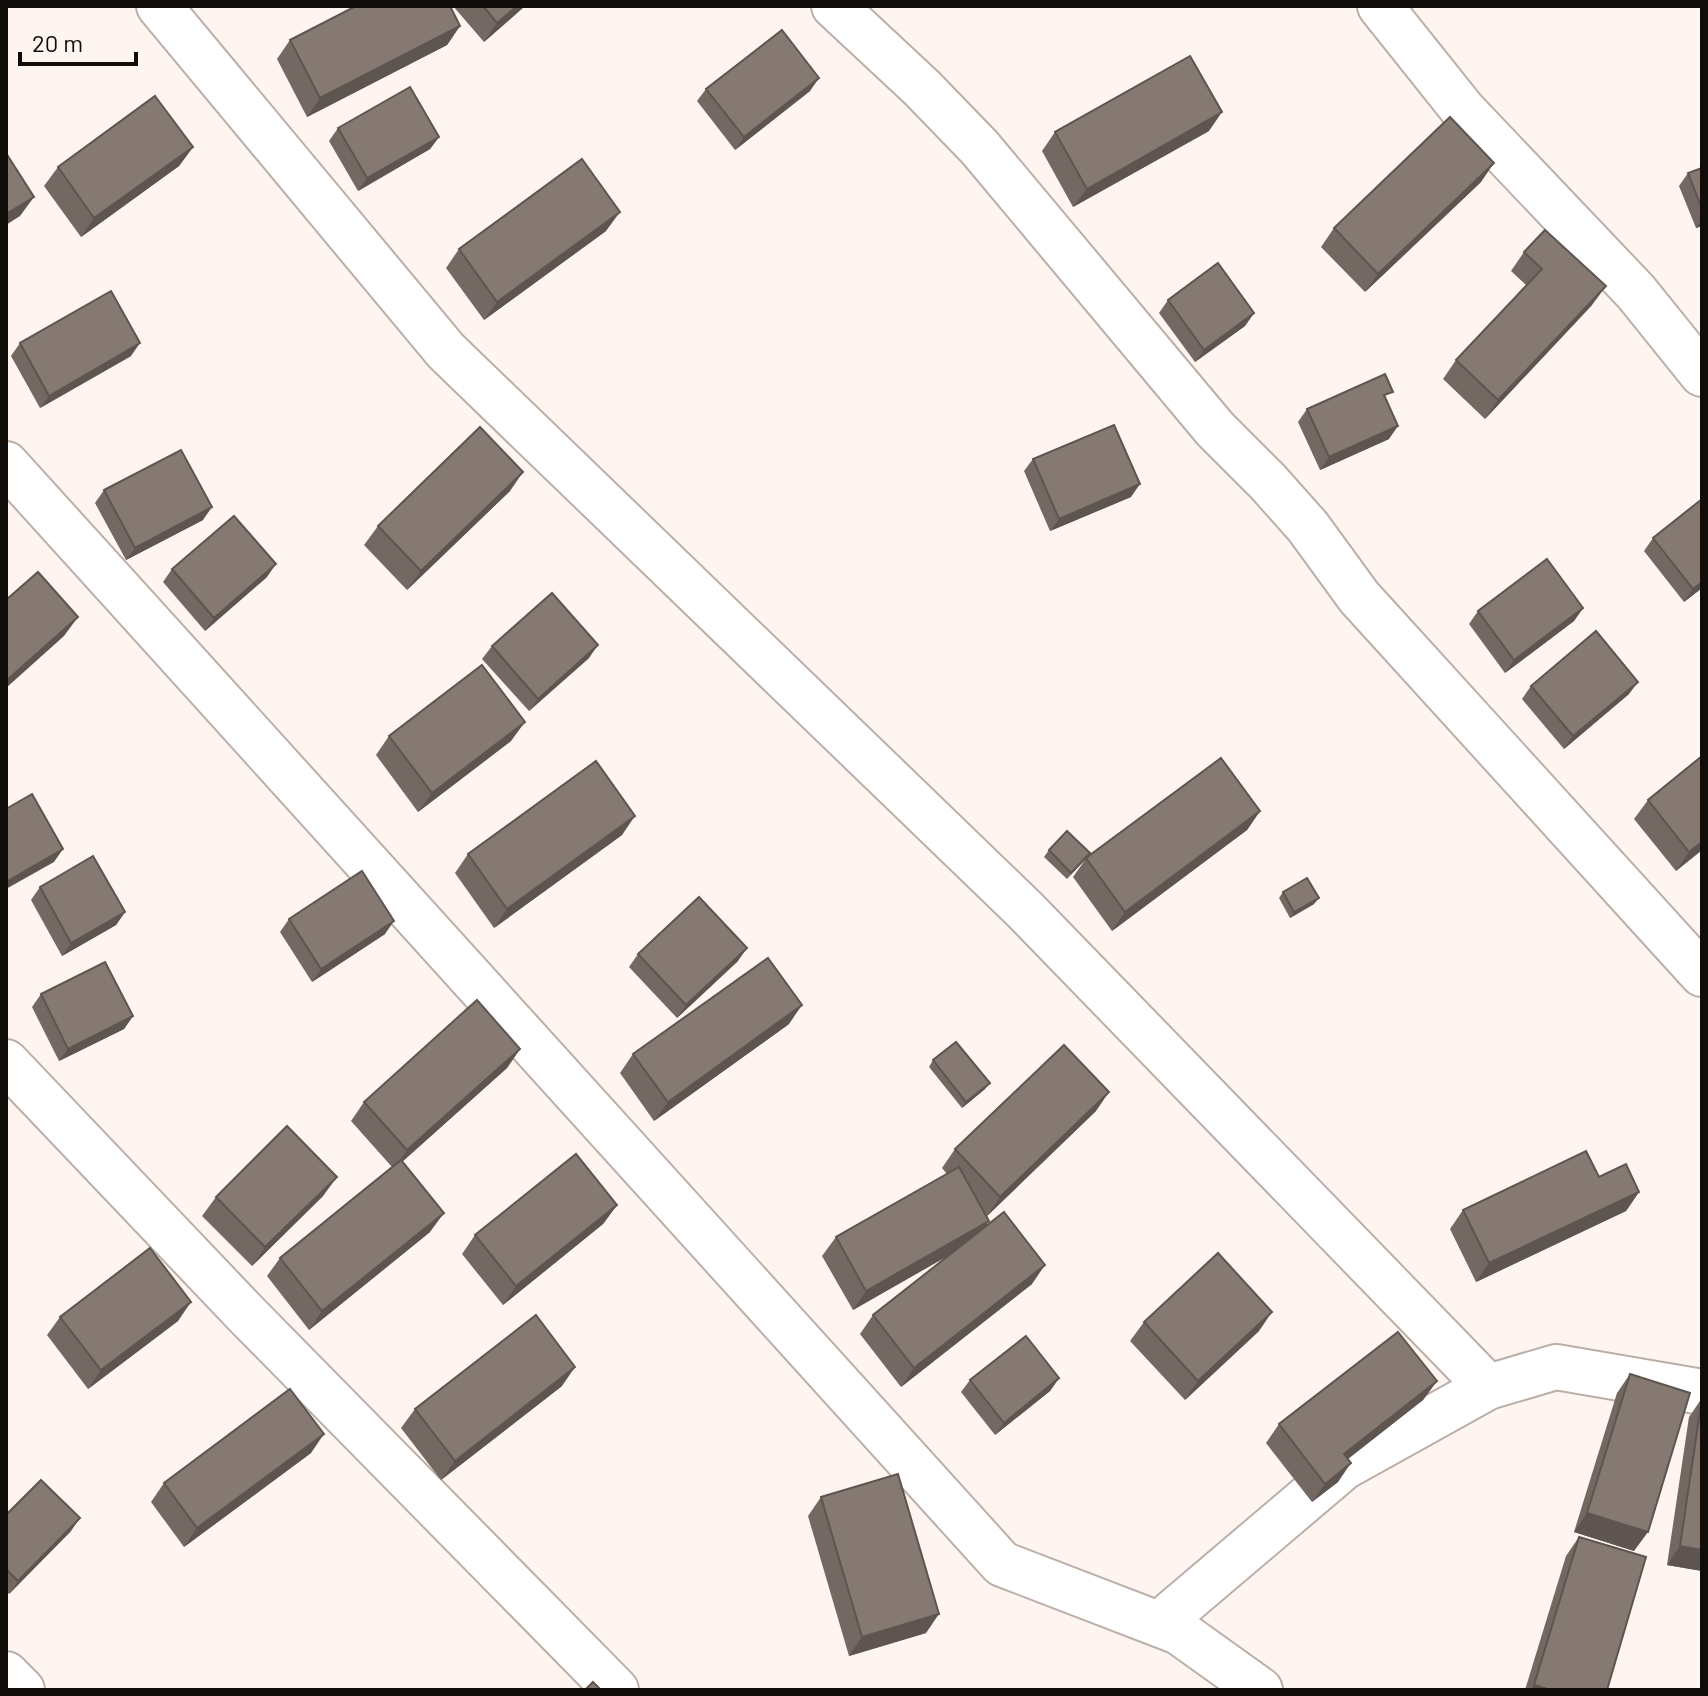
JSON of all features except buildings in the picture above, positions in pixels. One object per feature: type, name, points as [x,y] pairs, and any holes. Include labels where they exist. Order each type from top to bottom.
[{"type":"street","points":[[159,6],[446,351],[1025,910],[1488,1387]]},
{"type":"street","points":[[834,6],[922,88],[980,148],[1215,429],[1308,527],[1359,597],[1702,974]]},
{"type":"street","points":[[1380,6],[1463,110],[1636,292],[1702,374]]},
{"type":"street","points":[[6,464],[1002,1564],[1179,1632],[1260,1690]]},
{"type":"street","points":[[6,1062],[256,1324],[616,1690]]},
{"type":"street","points":[[1179,1632],[1172,1613],[1344,1467],[1488,1387],[1556,1367],[1702,1392]]},
{"type":"street","points":[[6,1674],[22,1690]]}]
